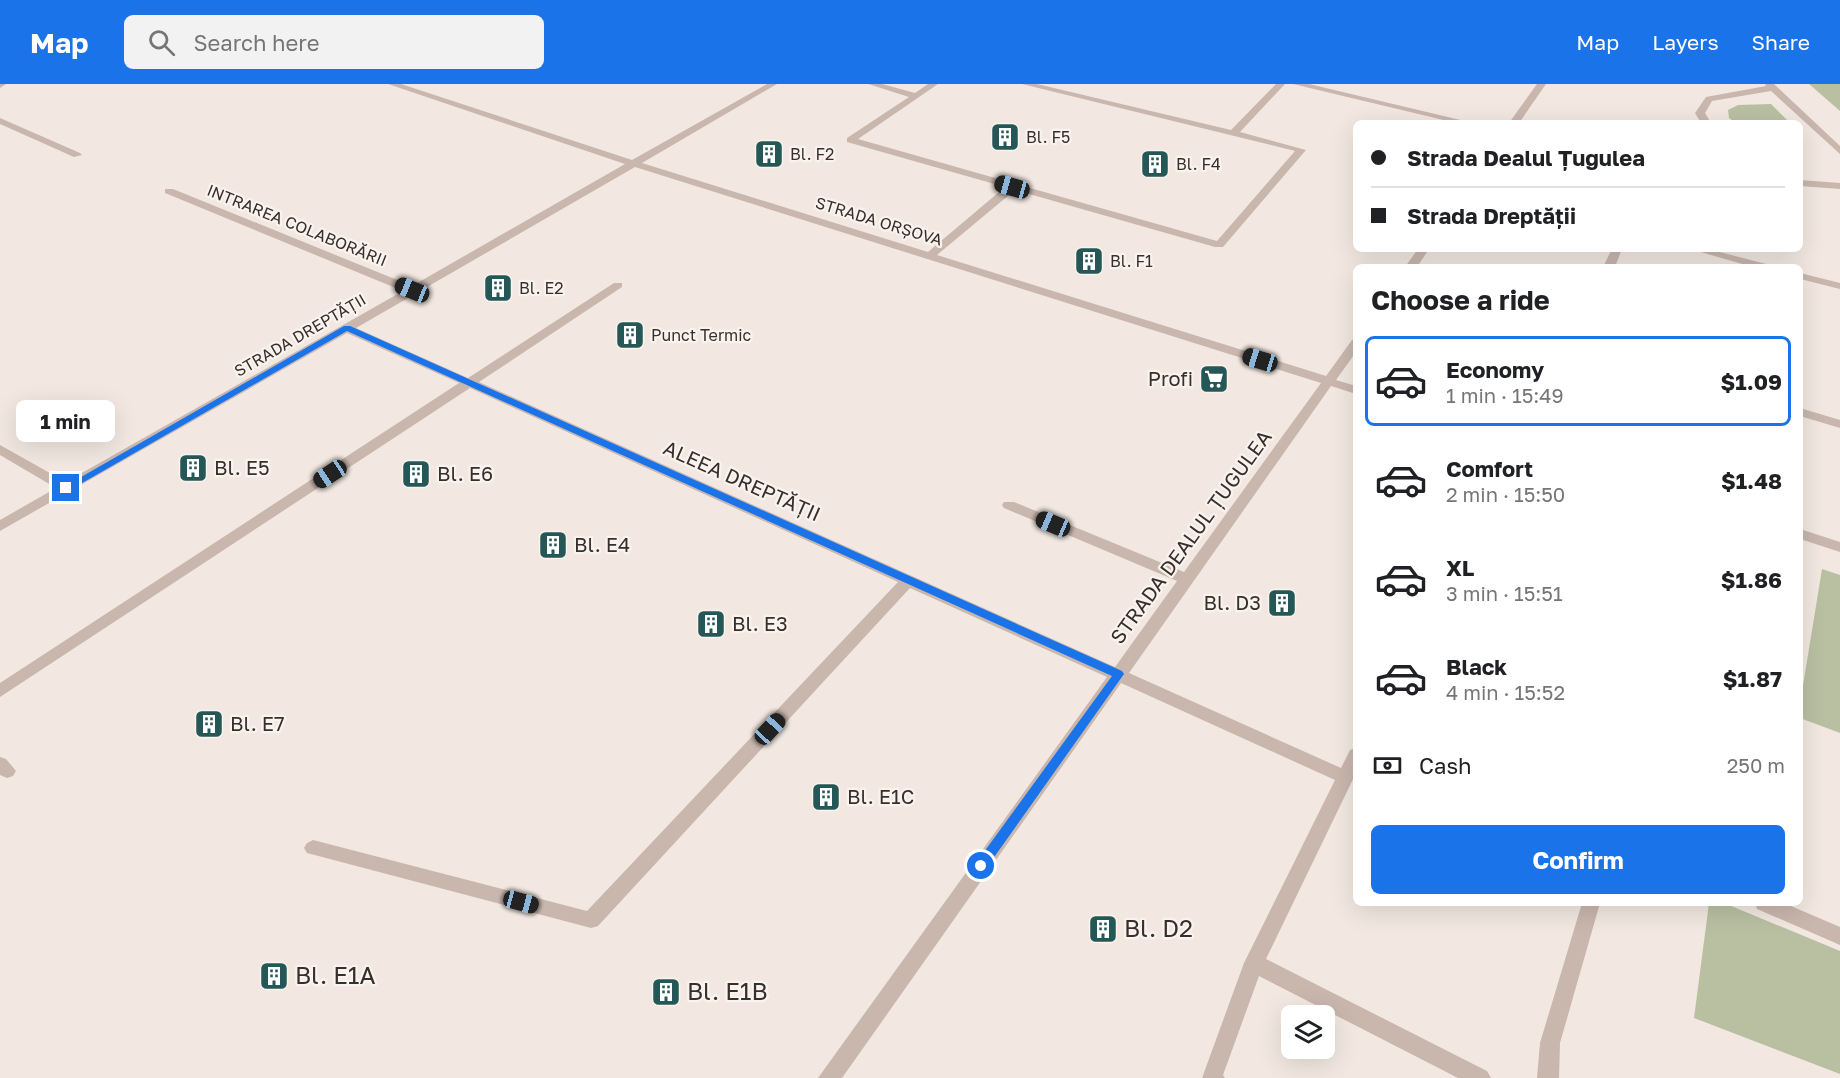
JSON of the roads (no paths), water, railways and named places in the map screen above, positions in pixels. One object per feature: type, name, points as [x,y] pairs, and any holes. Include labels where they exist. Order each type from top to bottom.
[{"type":"street","name":"STRADA ORȘOVA","points":[[392,84],[634,164],[931,255],[1353,389]]},
{"type":"street","points":[[746,84],[763,90]]},
{"type":"street","name":"STRADA DREPTĂȚII","points":[[0,526],[773,84]]},
{"type":"street","points":[[873,84],[916,96]]},
{"type":"street","points":[[934,84],[850,140],[1219,245],[1301,150],[1026,84]]},
{"type":"street","points":[[1233,134],[1281,84]]},
{"type":"street","points":[[1298,84],[1455,120]]},
{"type":"street","points":[[1516,120],[1542,84]]},
{"type":"street","points":[[1704,120],[1700,113],[1709,99],[1771,86],[1840,151]]},
{"type":"street","points":[[0,121],[77,155]]},
{"type":"street","points":[[1803,183],[1840,186]]},
{"type":"street","points":[[931,255],[1012,187]]},
{"type":"street","name":"INTRAREA COLABORĂRII","points":[[169,191],[412,290]]},
{"type":"street","points":[[1707,252],[1754,264]]},
{"type":"street","points":[[1803,277],[1840,286]]},
{"type":"street","points":[[0,691],[618,285]]},
{"type":"street","name":"ALEEA DREPTĂȚII","points":[[347,328],[1345,777]]},
{"type":"street","name":"STRADA DEALUL ȚUGULEA","points":[[829,1078],[1353,347]]},
{"type":"street","points":[[1803,413],[1840,424]]},
{"type":"street","points":[[0,449],[66,488]]},
{"type":"street","points":[[1009,506],[1186,579]]},
{"type":"street","points":[[1803,535],[1840,547]]},
{"type":"street","points":[[313,848],[591,920],[909,580]]},
{"type":"street","points":[[1215,1078],[1212,1077],[1254,963],[1353,761]]},
{"type":"street","points":[[1548,1078],[1550,1043],[1590,906]]},
{"type":"street","points":[[1771,906],[1840,936]]},
{"type":"street","points":[[1254,963],[1480,1078]]},
{"type":"place","name":"Bl. F5","points":[[1005,137]]},
{"type":"place","name":"Bl. F2","points":[[769,154]]},
{"type":"place","name":"Bl. F4","points":[[1155,164]]},
{"type":"place","name":"Bl. F1","points":[[1089,261]]},
{"type":"place","name":"Bl. E2","points":[[498,288]]},
{"type":"place","name":"Punct Termic","points":[[630,335]]},
{"type":"place","name":"Profi","points":[[1214,379]]},
{"type":"place","name":"Bl. E5","points":[[193,468]]},
{"type":"place","name":"Bl. E6","points":[[416,474]]},
{"type":"place","name":"Bl. E4","points":[[553,545]]},
{"type":"place","name":"Bl. D3","points":[[1282,603]]},
{"type":"place","name":"Bl. E3","points":[[711,624]]},
{"type":"place","name":"Bl. E7","points":[[209,724]]},
{"type":"place","name":"Bl. E1C","points":[[826,797]]},
{"type":"place","name":"Bl. D2","points":[[1103,929]]},
{"type":"place","name":"Bl. E1A","points":[[274,976]]},
{"type":"place","name":"Bl. E1B","points":[[666,992]]}]
